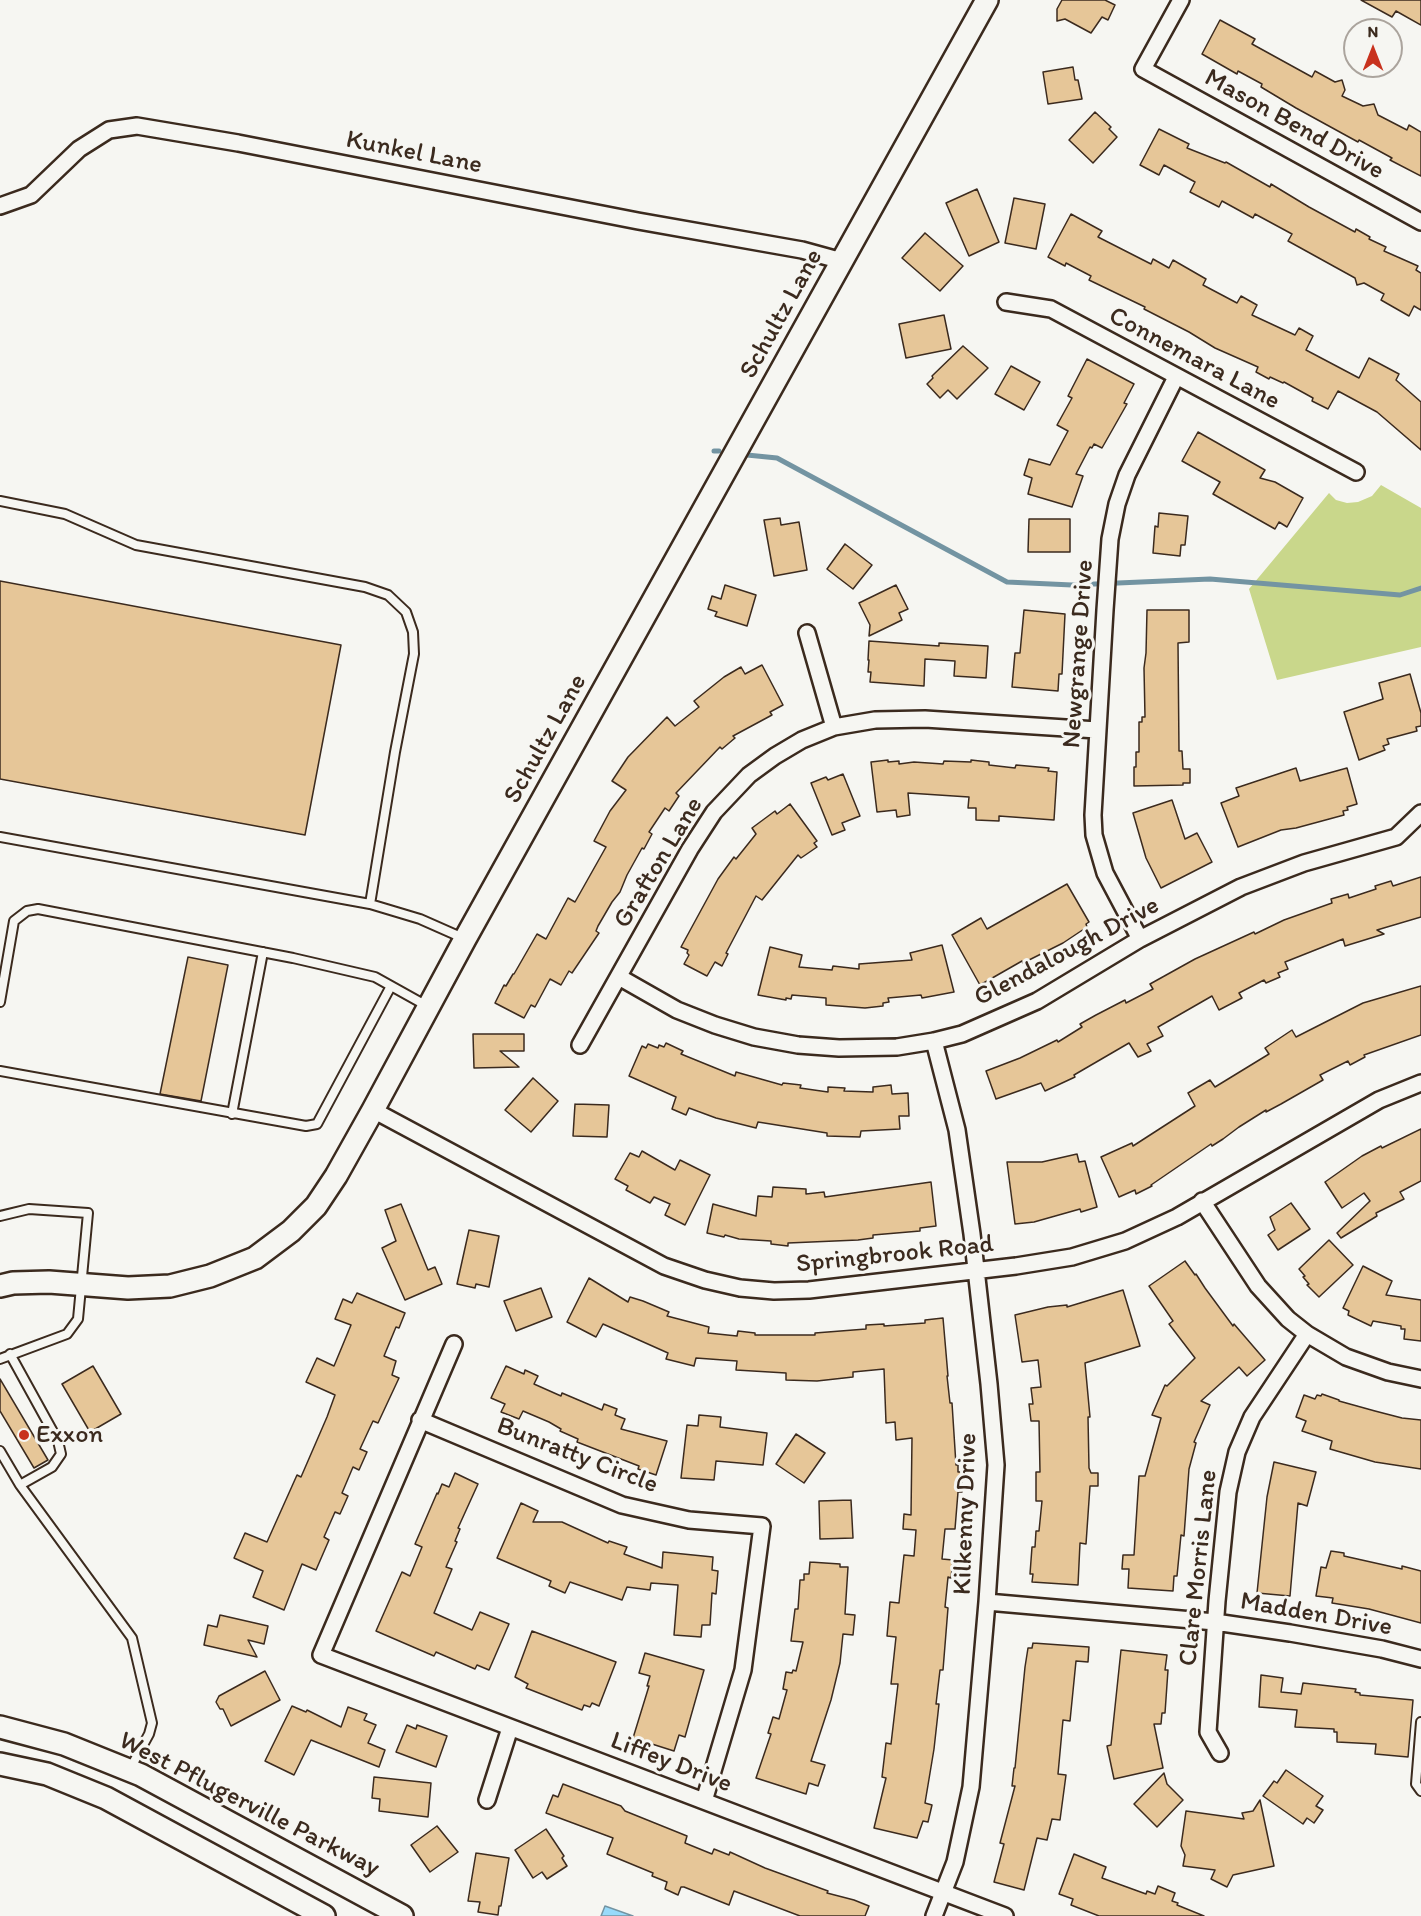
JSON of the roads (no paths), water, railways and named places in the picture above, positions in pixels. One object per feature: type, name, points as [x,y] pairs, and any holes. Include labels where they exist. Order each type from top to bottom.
[{"type":"street","name":"Schultz Lane","points":[[0,1286],[13,1283],[49,1282],[128,1288],[170,1286],[210,1276],[255,1258],[291,1231],[316,1206],[336,1176],[373,1110],[465,939],[987,0]]},
{"type":"street","name":"Mason Bend Drive","points":[[1180,0],[1143,69],[1421,222]]},
{"type":"street","name":"Kunkel Lane","points":[[0,206],[31,195],[79,149],[109,130],[137,126],[238,143],[638,221],[802,250],[842,261]]},
{"type":"street","name":"Connemara Lane","points":[[1005,302],[1051,309],[1356,472]]},
{"type":"street","name":"Newgrange Drive","points":[[1140,939],[1105,873],[1094,834],[1097,730],[1110,547],[1117,504],[1126,475],[1176,377]]},
{"type":"street","points":[[807,633],[834,727]]},
{"type":"street","name":"Grafton Lane","points":[[580,1045],[690,849],[714,812],[749,776],[775,756],[802,740],[834,727],[874,720],[925,719],[1097,730]]},
{"type":"street","name":"Glendalough Drive","points":[[619,977],[677,1010],[754,1037],[798,1045],[839,1048],[897,1047],[934,1041],[962,1034],[1037,1001],[1140,939],[1241,887],[1304,863],[1396,837],[1421,813]]},
{"type":"street","name":"Kilkenny Drive","points":[[934,1041],[957,1130],[972,1234],[996,1465],[971,1787],[955,1862],[934,1916]]},
{"type":"street","name":"Springbrook Road","points":[[373,1110],[664,1266],[705,1280],[740,1288],[774,1291],[809,1290],[975,1271],[1072,1257],[1125,1241],[1177,1217],[1379,1100],[1421,1083]]},
{"type":"street","points":[[1202,1201],[1258,1286],[1288,1319],[1307,1334],[1346,1357],[1388,1372],[1421,1379]]},
{"type":"street","name":"Clare Morris Lane","points":[[1220,1753],[1208,1732],[1215,1622],[1228,1492],[1236,1452],[1252,1417],[1307,1334]]},
{"type":"street","points":[[420,1420],[454,1344]]},
{"type":"street","name":"Liffey Drive","points":[[420,1420],[321,1655],[1005,1916]]},
{"type":"street","name":"Bunratty Circle","points":[[420,1420],[622,1505],[689,1520],[762,1526],[743,1670],[704,1801]]},
{"type":"street","name":"Madden Drive","points":[[987,1602],[1215,1622],[1382,1649],[1421,1659]]},
{"type":"street","name":"West Pflugerville Parkway","points":[[0,1727],[64,1744],[129,1770],[402,1916]]},
{"type":"street","points":[[487,1800],[510,1728]]},
{"type":"street","points":[[0,1764],[47,1774],[106,1798],[324,1916]]},
{"type":"lane","points":[[0,501],[64,514],[136,545],[365,587],[388,595],[406,612],[413,632],[414,654],[370,904]]},
{"type":"lane","points":[[0,837],[370,904],[420,920],[465,939]]},
{"type":"lane","points":[[0,1002],[14,921],[27,910],[38,909],[263,952],[375,977],[428,1007]]},
{"type":"lane","points":[[232,1114],[263,952]]},
{"type":"lane","points":[[0,1071],[232,1114],[306,1126],[316,1124],[391,986]]},
{"type":"lane","points":[[0,1216],[29,1209],[88,1213],[78,1319],[67,1334],[0,1359]]},
{"type":"lane","points":[[10,1354],[58,1441],[61,1454],[52,1467],[20,1485]]},
{"type":"lane","points":[[0,1451],[20,1485],[132,1638],[152,1723],[149,1734],[129,1770]]},
{"type":"lane","points":[[1421,1722],[1416,1784],[1421,1791]]},
{"type":"water","points":[[605,1906],[633,1916],[601,1916]]},
{"type":"waterway","points":[[714,451],[719,451]]},
{"type":"waterway","points":[[747,455],[777,458],[1007,582],[1072,585],[1210,579],[1400,595],[1421,588]]},
{"type":"place","name":"Exxon","points":[[24,1435]]}]
